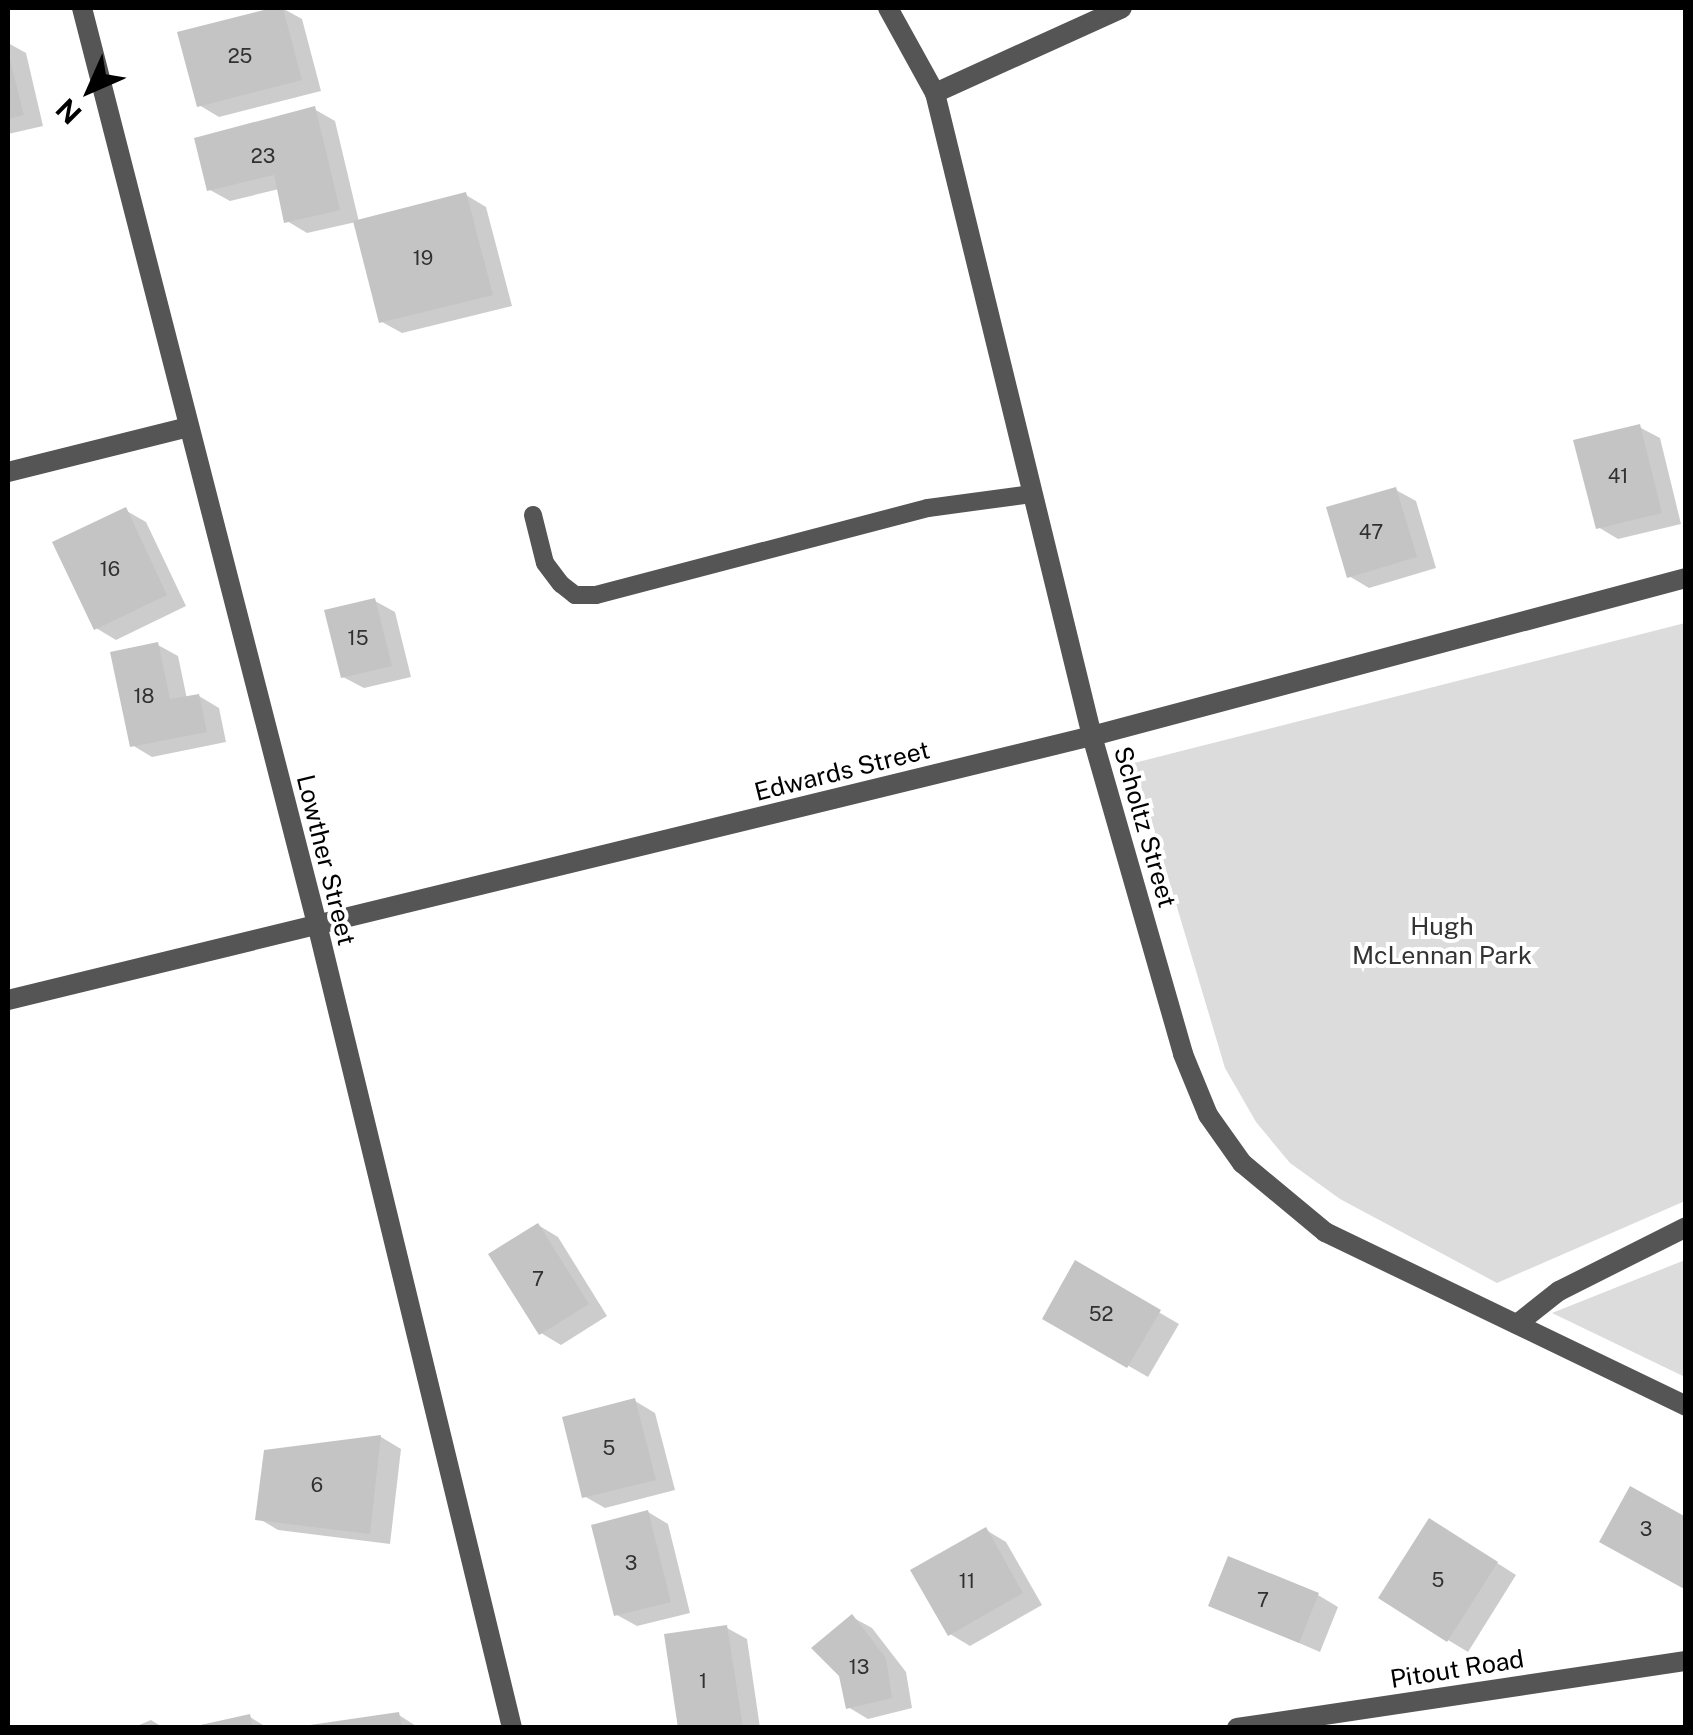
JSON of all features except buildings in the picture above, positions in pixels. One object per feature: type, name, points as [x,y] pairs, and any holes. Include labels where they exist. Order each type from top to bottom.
[{"type":"street","name":"Lowther Street","points":[[82,8],[316,920],[512,1728]]},
{"type":"street","name":"Scholtz Street","points":[[888,8],[936,93],[1092,736],[1184,1054],[1226,1144],[1324,1232],[1686,1406]]},
{"type":"street","points":[[936,93],[1122,8]]},
{"type":"street","points":[[8,472],[188,427]]},
{"type":"street","name":"Edwards Street","points":[[8,1000],[316,920],[1092,736],[1686,578]]},
{"type":"street","points":[[1516,1324],[1558,1291],[1686,1228]]},
{"type":"street","name":"Pitout Road","points":[[1236,1728],[1686,1660]]},
{"type":"lane","points":[[533,515],[545,563],[561,584],[575,595],[596,595],[928,508],[1031,494]]},
{"type":"green space","name":"Hugh McLennan Park","points":[[1685,623],[1685,1201],[1497,1283],[1340,1199],[1290,1163],[1256,1122],[1225,1068],[1134,763]]},
{"type":"green space","points":[[1685,1260],[1685,1377],[1552,1313]]}]
